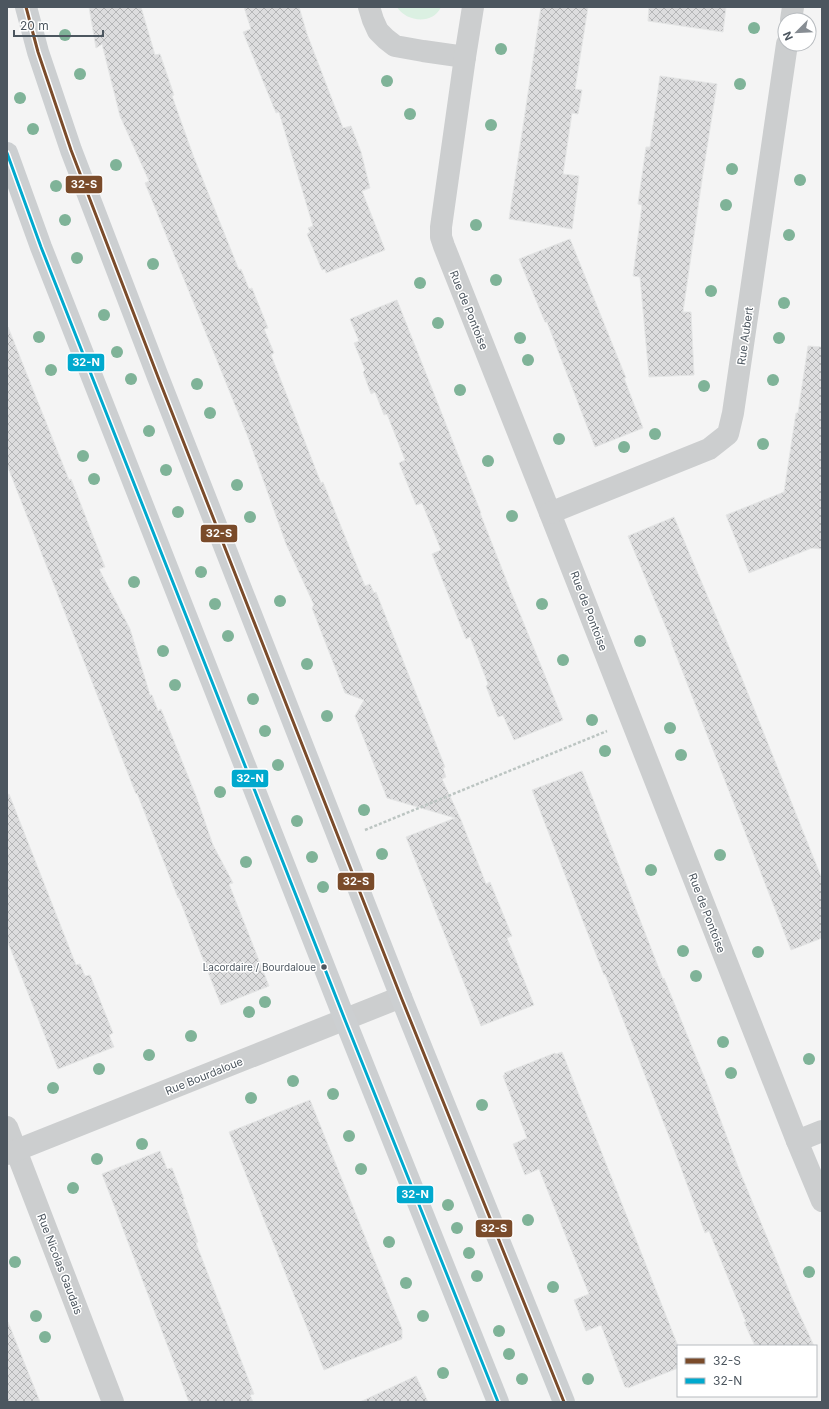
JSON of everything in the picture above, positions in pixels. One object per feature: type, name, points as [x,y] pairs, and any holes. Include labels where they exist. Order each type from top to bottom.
[{"type":"main road","points":[[26,7],[38,52],[71,150],[166,399],[401,997],[564,1402]]},
{"type":"main road","points":[[7,153],[41,247],[345,1020],[498,1402]]},
{"type":"street","points":[[369,7],[378,31],[395,46],[465,57]]},
{"type":"street","name":"Rue de Pontoise","points":[[473,7],[441,227],[444,246],[822,1201]]},
{"type":"street","name":"Rue Aubert","points":[[550,513],[709,449],[728,434],[734,405],[786,52]]},
{"type":"street","name":"Rue Bourdaloue","points":[[12,1153],[401,997]]},
{"type":"street","name":"Rue Nicolas Gaudais","points":[[7,1127],[12,1153],[113,1402]]},
{"type":"street","points":[[797,1141],[822,1131]]},
{"type":"path","points":[[364,830],[607,731]]},
{"type":"green space","points":[[397,7],[441,7],[432,17],[419,19],[407,16]]},
{"type":"building","points":[[89,7],[141,7],[155,55],[160,54],[174,95],[172,96],[193,155],[239,270],[241,269],[249,289],[252,288],[268,328],[264,329],[274,353],[271,355],[321,483],[323,482],[365,586],[370,584],[374,593],[376,592],[445,767],[443,768],[446,777],[442,779],[461,820],[486,884],[490,882],[512,936],[507,938],[534,1005],[481,1026],[406,837],[455,818],[387,798],[355,716],[364,700],[345,693],[312,608],[314,605],[286,544],[248,437],[145,183],[149,181],[120,116],[102,44],[96,48]]},
{"type":"building","points":[[244,7],[299,7],[307,34],[343,128],[351,126],[361,152],[370,188],[362,191],[385,250],[326,273],[325,269],[322,270],[307,234],[310,232],[308,228],[313,226],[279,112],[276,113],[243,32],[251,29]]},
{"type":"building","points":[[541,7],[588,7],[575,89],[582,90],[578,114],[572,113],[563,174],[579,176],[572,229],[509,219]]},
{"type":"building","points":[[649,7],[726,7],[723,32],[648,21]]},
{"type":"building","points":[[660,76],[717,84],[683,312],[691,312],[694,375],[649,377],[640,277],[633,276],[642,205],[638,204],[646,147],[650,147]]},
{"type":"building","points":[[570,239],[626,378],[624,378],[643,428],[595,447],[547,322],[545,322],[519,259]]},
{"type":"building","points":[[397,300],[509,587],[563,720],[514,740],[503,715],[498,717],[486,686],[488,684],[470,637],[466,639],[432,554],[441,550],[422,503],[416,505],[399,463],[405,460],[387,414],[384,415],[375,392],[371,394],[363,372],[365,370],[354,343],[359,341],[350,319]]},
{"type":"building","points":[[7,327],[69,480],[71,479],[105,567],[99,569],[130,629],[150,695],[152,695],[158,711],[161,709],[196,796],[213,845],[233,883],[229,884],[269,986],[221,1005],[137,793],[136,794],[7,465]]},
{"type":"building","points":[[808,346],[822,347],[822,549],[812,548],[749,573],[726,515],[784,492]]},
{"type":"building","points":[[674,517],[737,666],[822,879],[822,938],[791,950],[672,642],[628,536]]},
{"type":"building","points":[[582,771],[663,979],[664,978],[707,1084],[740,1172],[792,1298],[814,1345],[755,1345],[744,1322],[746,1322],[709,1231],[705,1233],[674,1149],[532,790]]},
{"type":"building","points":[[9,794],[76,965],[80,964],[85,976],[90,975],[113,1033],[109,1035],[114,1047],[58,1069],[7,940],[7,795]]},
{"type":"building","points":[[562,1052],[678,1345],[677,1368],[628,1388],[625,1387],[601,1325],[586,1331],[574,1300],[589,1294],[539,1169],[525,1175],[513,1144],[527,1138],[503,1076],[505,1074],[504,1073],[555,1053]]},
{"type":"building","points":[[310,1100],[402,1329],[402,1339],[324,1370],[229,1132]]},
{"type":"building","points":[[160,1151],[167,1169],[172,1168],[184,1199],[198,1242],[196,1243],[254,1394],[250,1395],[253,1402],[189,1402],[102,1174]]},
{"type":"building","points":[[8,1322],[40,1402],[7,1402]]},
{"type":"building","points":[[416,1376],[428,1402],[360,1402]]},
{"type":"transit line","name":"32-S","points":[[26,7],[38,52],[71,150],[158,377],[401,997],[564,1402]]},
{"type":"transit line","name":"32-N","points":[[7,153],[41,247],[345,1020],[498,1402]]},
{"type":"place","name":"Lacordaire / Bourdaloue","points":[[324,967]]}]
